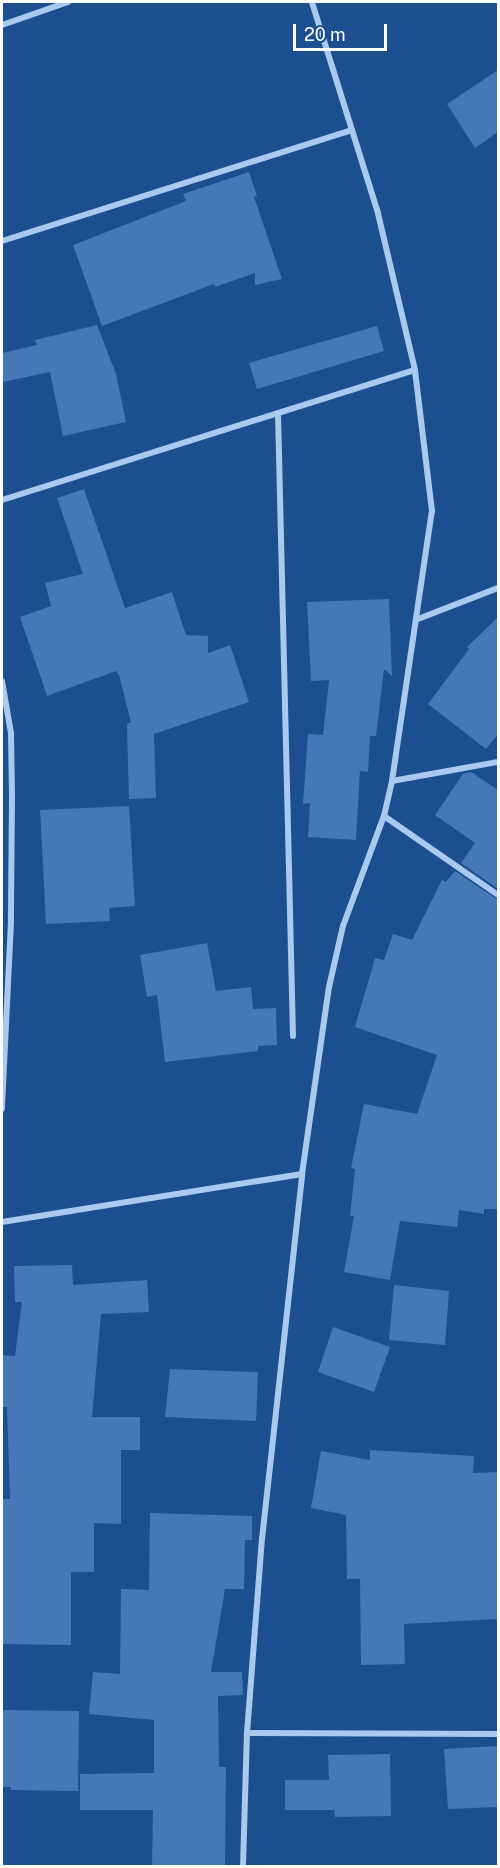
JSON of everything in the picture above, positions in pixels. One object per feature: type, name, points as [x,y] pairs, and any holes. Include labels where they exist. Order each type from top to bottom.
[{"type":"street","points":[[2,25],[68,2]]},
{"type":"street","points":[[243,1866],[247,1733],[262,1539],[302,1174],[329,987],[343,926],[384,816],[392,781],[418,619],[432,511],[415,370],[378,213],[312,2]]},
{"type":"street","points":[[2,241],[351,130]]},
{"type":"street","points":[[2,500],[415,370]]},
{"type":"street","points":[[278,413],[293,1035]]},
{"type":"street","points":[[418,619],[498,588]]},
{"type":"street","points":[[2,681],[10,733],[12,795],[10,934],[2,1109]]},
{"type":"street","points":[[392,781],[498,762]]},
{"type":"street","points":[[384,816],[498,895]]},
{"type":"street","points":[[2,1222],[302,1174]]},
{"type":"street","points":[[247,1733],[498,1734]]},
{"type":"building","points":[[498,70],[498,132],[475,148],[447,104]]},
{"type":"building","points":[[249,172],[257,196],[254,197],[282,279],[255,285],[255,273],[215,287],[214,284],[102,326],[73,245],[186,201],[183,194]]},
{"type":"building","points":[[97,325],[116,374],[126,422],[63,436],[50,372],[2,382],[2,353],[37,345],[35,340]]},
{"type":"building","points":[[377,326],[384,351],[257,389],[249,363]]},
{"type":"building","points":[[84,489],[125,608],[172,592],[186,635],[208,636],[208,653],[230,645],[249,702],[154,734],[156,798],[129,799],[127,724],[131,722],[116,671],[47,696],[20,617],[51,606],[45,583],[83,574],[57,498]]},
{"type":"building","points":[[389,599],[392,676],[384,669],[376,736],[370,736],[368,772],[360,771],[356,840],[308,837],[310,803],[303,804],[308,734],[323,735],[329,680],[311,681],[307,602]]},
{"type":"building","points":[[498,617],[498,734],[486,749],[428,704],[469,649],[467,647]]},
{"type":"building","points":[[471,772],[498,790],[498,889],[461,863],[475,843],[435,815],[463,774]]},
{"type":"building","points":[[129,806],[135,906],[109,908],[110,921],[46,924],[40,810]]},
{"type":"building","points":[[455,871],[498,900],[498,1209],[484,1209],[484,1214],[459,1210],[457,1227],[400,1221],[390,1280],[344,1272],[354,1216],[350,1216],[355,1169],[351,1168],[364,1104],[417,1114],[437,1055],[355,1027],[375,958],[384,960],[393,934],[412,940],[442,880],[446,882]]},
{"type":"building","points":[[207,943],[216,991],[251,987],[253,1009],[276,1008],[277,1045],[258,1046],[258,1051],[165,1062],[157,995],[147,997],[140,955]]},
{"type":"building","points":[[72,1265],[73,1285],[147,1280],[149,1312],[101,1314],[92,1417],[140,1417],[140,1450],[121,1450],[121,1524],[94,1523],[94,1572],[71,1572],[71,1645],[2,1644],[2,1499],[10,1499],[7,1407],[2,1407],[2,1355],[15,1356],[22,1302],[15,1302],[14,1266]]},
{"type":"building","points":[[394,1285],[449,1291],[445,1345],[389,1340]]},
{"type":"building","points":[[333,1327],[390,1347],[374,1392],[318,1372]]},
{"type":"building","points":[[170,1369],[258,1372],[256,1421],[165,1417]]},
{"type":"building","points":[[370,1450],[474,1456],[473,1473],[498,1472],[498,1619],[404,1624],[405,1664],[361,1665],[360,1579],[347,1579],[346,1515],[311,1508],[321,1451],[370,1460]]},
{"type":"building","points":[[150,1513],[252,1516],[252,1540],[245,1540],[244,1589],[225,1589],[211,1672],[242,1672],[243,1695],[218,1696],[219,1767],[226,1767],[225,1866],[152,1866],[153,1810],[80,1810],[80,1774],[154,1773],[154,1720],[89,1714],[93,1672],[120,1674],[121,1589],[149,1590]]},
{"type":"building","points":[[2,1710],[79,1711],[78,1791],[11,1790],[11,1787],[2,1787]]},
{"type":"building","points":[[498,1746],[498,1807],[448,1809],[444,1749]]},
{"type":"building","points":[[390,1754],[391,1816],[335,1817],[334,1810],[285,1810],[285,1780],[329,1780],[328,1755]]}]
